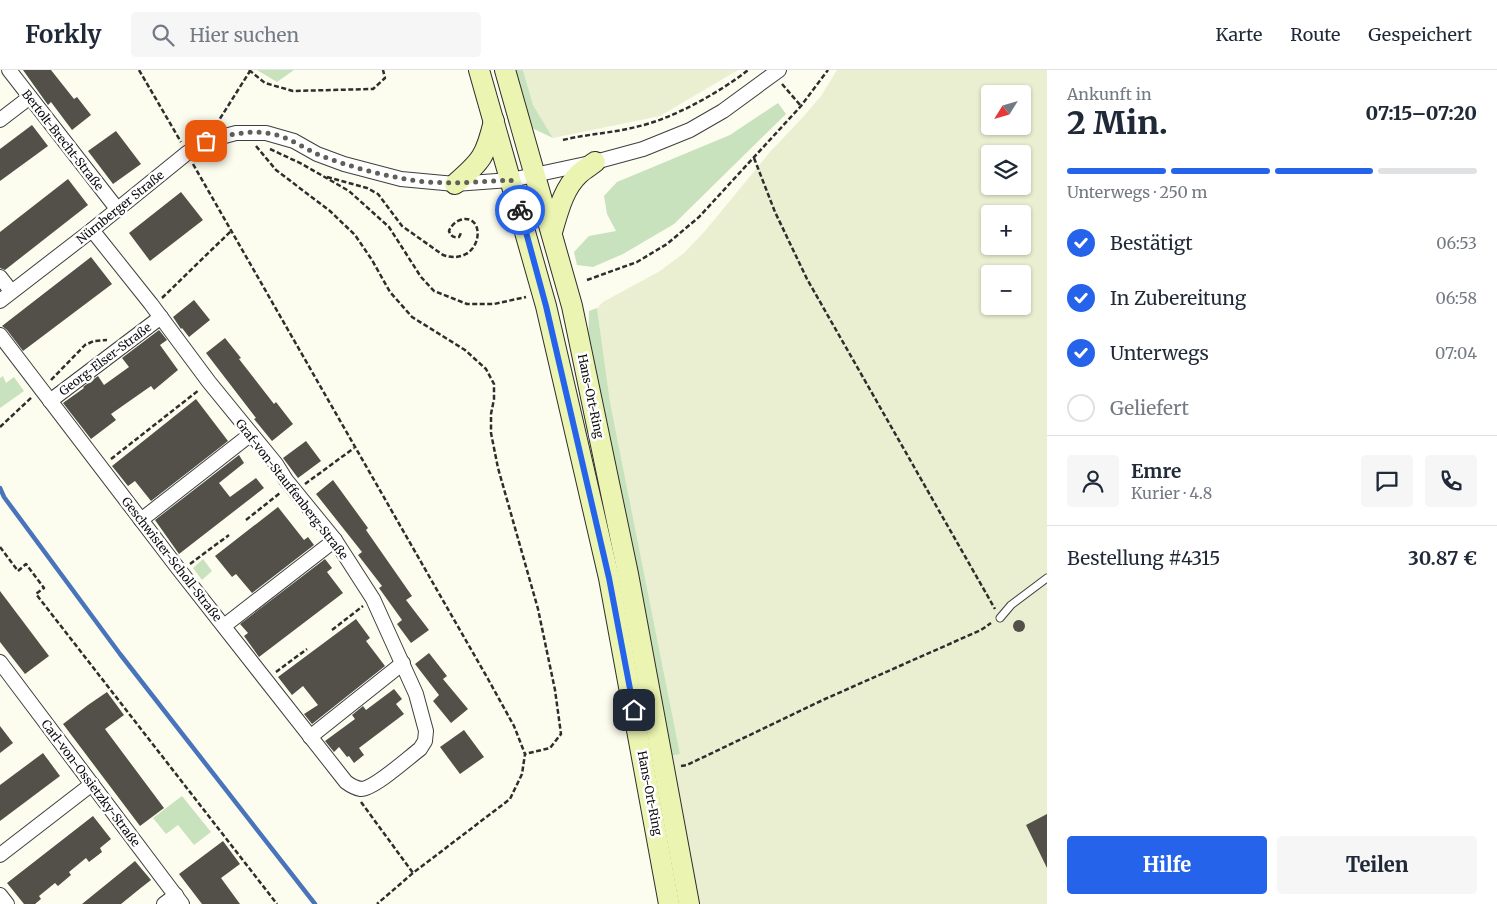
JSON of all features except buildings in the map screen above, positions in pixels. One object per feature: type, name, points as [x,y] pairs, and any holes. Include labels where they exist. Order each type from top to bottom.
[{"type":"main road","name":"Hans-Ort-Ring","points":[[479,70],[546,306],[609,578],[669,904]]},
{"type":"main road","name":"Hans-Ort-Ring","points":[[505,70],[572,306],[628,574],[689,904]]},
{"type":"main road","points":[[455,184],[471,170],[486,151],[494,119]]},
{"type":"main road","points":[[552,232],[559,209],[569,187],[579,174],[595,162]]},
{"type":"street","name":"Bertolt-Brecht-Straße","points":[[9,70],[118,210]]},
{"type":"street","name":"Nürnberger Straße","points":[[0,301],[118,210],[187,153],[206,142],[236,134],[266,133],[294,141],[318,154],[344,164],[402,179],[455,184],[511,180],[595,162],[643,149],[690,130],[723,111],[777,72]]},
{"type":"street","points":[[0,120],[30,97]]},
{"type":"street","name":"Graf-von-Stauffenberg-Straße","points":[[92,230],[209,382],[335,540],[372,599],[403,663],[423,716],[426,731],[425,741],[420,749],[372,786],[361,789],[346,782]]},
{"type":"street","points":[[0,277],[11,292]]},
{"type":"street","name":"Georg-Elser-Straße","points":[[44,393],[157,312]]},
{"type":"street","name":"Geschwister-Scholl-Straße","points":[[0,336],[180,571],[346,782]]},
{"type":"street","points":[[141,520],[251,434]]},
{"type":"street","points":[[224,626],[335,540]]},
{"type":"street","name":"Carl-von-Ossietzky-Straße","points":[[0,662],[4,678],[92,784],[179,900]]},
{"type":"street","points":[[310,737],[403,663]]},
{"type":"street","points":[[0,855],[92,784]]},
{"type":"street","points":[[0,895],[7,904]]},
{"type":"street","points":[[164,904],[179,900]]},
{"type":"lane","points":[[1000,618],[1011,605],[1047,578]]},
{"type":"path","points":[[139,70],[488,679],[514,726],[525,754],[522,774],[510,799],[377,904]]},
{"type":"path","points":[[206,142],[249,70],[265,83],[293,91],[373,89],[385,78],[383,70]]},
{"type":"path","points":[[563,140],[635,128],[661,120],[732,82],[748,70]]},
{"type":"path","points":[[587,280],[637,262],[667,244],[699,217],[801,106],[828,70]]},
{"type":"path","points":[[777,72],[801,106]]},
{"type":"path","points":[[260,145],[252,141],[276,170],[330,211],[355,235],[390,292],[412,317],[465,350],[486,369],[494,384],[491,433],[498,468],[538,609],[562,734],[550,748],[525,754]]},
{"type":"path","points":[[269,149],[324,176],[349,191],[390,227],[421,277],[434,291],[467,304],[494,304],[530,296]]},
{"type":"path","points":[[665,770],[687,765],[981,630],[1000,618],[807,279],[775,212],[754,158]]},
{"type":"path","points":[[324,176],[367,188],[378,194],[402,226],[443,255],[460,257],[474,247],[479,233],[473,222],[460,220],[451,226],[449,231],[451,235],[455,238],[461,234]]},
{"type":"path","points":[[157,312],[231,231]]},
{"type":"path","points":[[0,427],[44,393],[85,345],[94,341],[110,340]]},
{"type":"path","points":[[100,467],[209,382]]},
{"type":"path","points":[[246,520],[354,448]]},
{"type":"path","points":[[180,571],[229,535]]},
{"type":"path","points":[[0,547],[18,571],[26,564],[44,588],[36,594],[277,904]]},
{"type":"path","points":[[332,630],[372,599]]},
{"type":"path","points":[[266,680],[307,649]]},
{"type":"path","points":[[346,782],[413,874]]},
{"type":"green space","points":[[257,70],[294,70],[277,82]]},
{"type":"green space","points":[[513,70],[523,70],[533,105],[553,138],[530,127]]},
{"type":"green space","points":[[523,70],[738,70],[660,116],[553,138],[533,105]]},
{"type":"green space","points":[[837,70],[1047,70],[1047,904],[697,904],[672,756],[680,754],[610,402],[597,308],[603,302],[660,271],[684,253],[705,231],[770,152],[821,96]]},
{"type":"green space","points":[[778,103],[786,114],[674,224],[623,254],[593,267],[577,265],[574,252],[589,236],[616,231],[607,214],[604,196],[617,182],[730,135]]},
{"type":"green space","points":[[597,308],[610,402],[680,754],[672,756],[588,345],[589,311]]},
{"type":"green space","points":[[3,376],[6,383],[14,377],[24,391],[0,408],[0,378]]},
{"type":"green space","points":[[203,559],[212,571],[202,580],[193,568]]},
{"type":"green space","points":[[182,796],[211,832],[194,845],[178,825],[166,834],[153,818]]},
{"type":"waterway","points":[[0,488],[4,497],[120,654],[315,904]]},
{"type":"way so far","points":[[206,141],[236,134],[266,133],[294,141],[318,154],[344,164],[402,179],[455,184],[511,180],[520,210]]},
{"type":"route","points":[[520,210],[546,306],[609,578],[634,710]]}]
